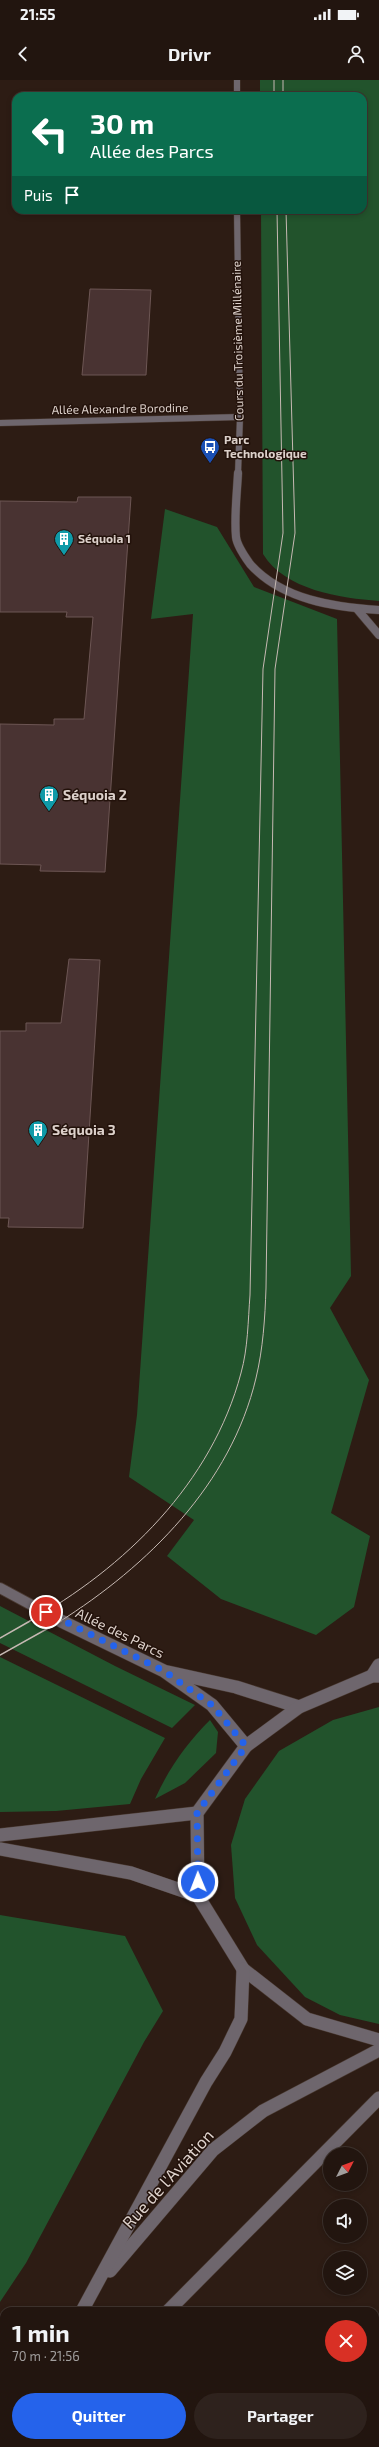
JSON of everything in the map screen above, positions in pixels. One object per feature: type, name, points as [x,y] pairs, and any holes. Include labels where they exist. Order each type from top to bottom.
[{"type":"street","points":[[237,80],[237,92]]},
{"type":"street","name":"Cours du Troisième Millénaire","points":[[237,214],[240,417],[236,538],[242,555],[261,576],[288,590],[334,605],[357,609],[379,610]]},
{"type":"street","name":"Allée Alexandre Borodine","points":[[0,423],[240,417]]},
{"type":"street","points":[[357,609],[379,635]]},
{"type":"street","name":"Allée des Parcs","points":[[0,1588],[61,1621],[164,1671],[212,1705],[246,1746]]},
{"type":"street","points":[[379,1665],[375,1676],[299,1707],[246,1746],[197,1813],[198,1896],[243,1969],[307,2018],[379,2040]]},
{"type":"street","name":"Allée des Parcs","points":[[164,1671],[236,1687],[299,1707]]},
{"type":"street","points":[[0,1835],[197,1813]]},
{"type":"street","points":[[0,1849],[131,1873],[198,1896]]},
{"type":"street","name":"Rue de l'Aviation","points":[[84,2307],[98,2285],[206,2082],[225,2052],[241,2019],[243,1969]]},
{"type":"street","name":"Rue de l'Aviation","points":[[98,2285],[213,2150],[263,2111],[379,2050]]},
{"type":"street","points":[[172,2307],[379,2098]]},
{"type":"green space","points":[[260,80],[379,80],[379,601],[331,594],[299,584],[285,576],[273,566],[263,554],[261,214],[367,214],[367,92],[260,92]]},
{"type":"green space","points":[[165,509],[217,527],[254,587],[337,619],[351,1276],[330,1308],[369,1380],[331,1513],[370,1536],[354,1607],[316,1635],[221,1599],[167,1556],[194,1520],[129,1477],[137,1415],[193,614],[151,619]]},
{"type":"green space","points":[[0,1606],[115,1666],[195,1705],[172,1728],[0,1643]]},
{"type":"green space","points":[[0,1657],[165,1738],[141,1779],[130,1804],[56,1811],[0,1812]]},
{"type":"green space","points":[[379,1707],[379,2024],[340,2015],[305,1997],[257,1945],[235,1898],[231,1845],[245,1799],[279,1751],[333,1720]]},
{"type":"green space","points":[[210,1720],[218,1732],[216,1753],[185,1783],[155,1799],[166,1777],[179,1757],[193,1738]]},
{"type":"green space","points":[[0,1915],[125,1936],[163,2011],[144,2042],[26,2263],[0,2302]]},
{"type":"building","points":[[90,289],[151,290],[146,375],[82,375]]},
{"type":"building","points":[[78,497],[131,497],[105,872],[40,871],[41,865],[0,864],[0,724],[54,725],[54,719],[84,719],[93,617],[66,617],[67,612],[0,612],[0,501],[77,502]]},
{"type":"building","name":"Séquoia 3","points":[[69,959],[100,960],[83,1228],[8,1227],[9,1218],[0,1218],[0,1031],[26,1031],[26,1023],[61,1023]]},
{"type":"tram line","points":[[274,80],[274,92]]},
{"type":"tram line","points":[[283,80],[283,92]]},
{"type":"tram line","points":[[28,1622],[64,1600],[98,1576],[130,1548],[160,1518],[186,1486],[209,1451],[228,1413],[241,1373],[245,1354],[250,1295],[263,669],[283,533],[277,214]]},
{"type":"tram line","points":[[59,1622],[92,1600],[124,1575],[154,1548],[182,1519],[206,1487],[227,1453],[244,1417],[256,1378],[262,1345],[266,1288],[275,669],[295,533],[286,214]]},
{"type":"tram line","points":[[0,1638],[30,1621]]},
{"type":"tram line","points":[[0,1655],[61,1621]]},
{"type":"place","name":"Parc Technologique","points":[[210,464]]},
{"type":"place","name":"Séquoia 1","points":[[64,556]]},
{"type":"place","name":"Séquoia 2","points":[[49,812]]},
{"type":"place","name":"Séquoia 3","points":[[38,1147]]},
{"type":"route","points":[[46,1612],[71,1626],[164,1671],[212,1705],[246,1746],[197,1813],[198,1882]]}]
